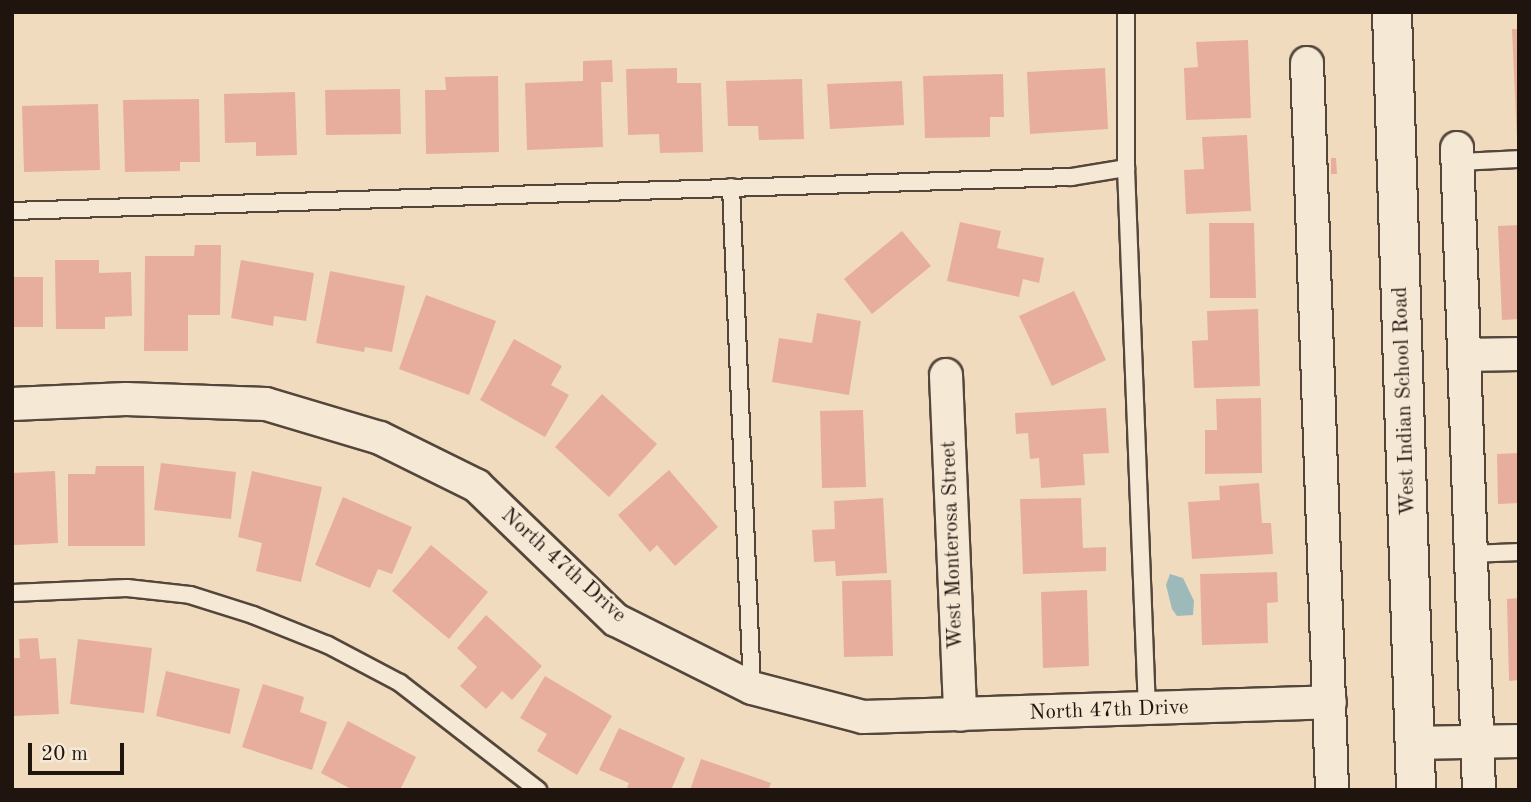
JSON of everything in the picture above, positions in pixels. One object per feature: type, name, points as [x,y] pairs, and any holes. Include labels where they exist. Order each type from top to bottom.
[{"type":"main road","name":"West Indian School Road","points":[[1392,12],[1416,790]]},
{"type":"street","points":[[1307,63],[1332,790]]},
{"type":"street","points":[[1458,155],[1479,790]]},
{"type":"street","points":[[1465,355],[1519,354]]},
{"type":"street","name":"West Monterosa Street","points":[[946,375],[960,715]]},
{"type":"street","name":"North 47th Drive","points":[[12,404],[126,399],[267,404],[380,438],[477,486],[616,620],[752,688],[863,717],[1147,710],[1330,702]]},
{"type":"street","points":[[1415,743],[1519,741]]},
{"type":"lane","points":[[1126,12],[1126,168],[1147,710]]},
{"type":"lane","points":[[1458,155],[1519,159]]},
{"type":"lane","points":[[12,211],[1071,177],[1126,168]]},
{"type":"lane","points":[[731,187],[752,688]]},
{"type":"lane","points":[[1471,554],[1519,552]]},
{"type":"lane","points":[[12,593],[127,588],[190,595],[253,615],[328,645],[400,683],[538,790]]},
{"type":"water","points":[[1170,574],[1183,578],[1194,601],[1193,615],[1177,616],[1172,609],[1166,585]]},
{"type":"building","points":[[1512,29],[1519,29],[1519,140],[1517,140]]},
{"type":"building","points":[[1248,40],[1251,118],[1186,120],[1184,68],[1198,67],[1196,42]]},
{"type":"building","points":[[612,60],[613,82],[601,82],[603,147],[527,150],[525,83],[583,81],[583,61]]},
{"type":"building","points":[[677,68],[677,83],[701,83],[703,152],[660,153],[659,134],[628,135],[626,69]]},
{"type":"building","points":[[1105,68],[1108,129],[1030,134],[1027,72]]},
{"type":"building","points":[[1003,74],[1004,117],[990,117],[990,137],[925,138],[923,76]]},
{"type":"building","points":[[498,76],[499,152],[426,154],[425,90],[446,90],[445,77]]},
{"type":"building","points":[[802,79],[804,139],[759,140],[758,126],[728,126],[726,81]]},
{"type":"building","points":[[902,81],[904,125],[830,129],[827,84]]},
{"type":"building","points":[[400,89],[401,134],[326,135],[325,90]]},
{"type":"building","points":[[295,92],[297,155],[256,156],[256,142],[225,143],[224,94]]},
{"type":"building","points":[[199,99],[200,162],[180,162],[180,171],[125,172],[123,100]]},
{"type":"building","points":[[98,104],[100,170],[24,172],[22,106]]},
{"type":"building","points":[[1247,135],[1251,211],[1186,214],[1184,170],[1204,169],[1202,137]]},
{"type":"building","points":[[1331,158],[1336,158],[1337,174],[1331,174]]},
{"type":"building","points":[[960,222],[1001,231],[997,248],[1044,258],[1039,283],[1023,279],[1019,297],[947,281]]},
{"type":"building","points":[[1209,223],[1254,223],[1256,298],[1210,298]]},
{"type":"building","points":[[1519,225],[1519,319],[1502,320],[1498,226]]},
{"type":"building","points":[[902,231],[931,266],[872,314],[844,279]]},
{"type":"building","points":[[195,245],[221,245],[220,315],[188,315],[188,351],[144,351],[145,256],[194,256]]},
{"type":"building","points":[[55,260],[99,260],[99,273],[131,272],[132,316],[105,317],[105,329],[56,329]]},
{"type":"building","points":[[241,260],[314,273],[306,321],[274,316],[273,326],[231,318]]},
{"type":"building","points":[[330,271],[405,286],[392,352],[365,347],[364,352],[316,343]]},
{"type":"building","points":[[12,277],[43,277],[43,327],[12,327]]},
{"type":"building","points":[[1074,291],[1106,360],[1052,386],[1019,316]]},
{"type":"building","points":[[426,295],[496,321],[469,395],[399,369]]},
{"type":"building","points":[[1258,309],[1260,386],[1194,388],[1192,341],[1208,340],[1207,311]]},
{"type":"building","points":[[817,313],[861,321],[849,395],[772,382],[779,338],[812,343]]},
{"type":"building","points":[[514,339],[562,366],[551,385],[569,395],[545,437],[480,400]]},
{"type":"building","points":[[602,394],[657,444],[609,497],[555,447]]},
{"type":"building","points":[[1261,398],[1262,473],[1205,474],[1205,430],[1217,430],[1216,399]]},
{"type":"building","points":[[1106,408],[1109,453],[1083,454],[1085,485],[1041,488],[1039,458],[1030,459],[1028,433],[1016,434],[1015,413]]},
{"type":"building","points":[[863,410],[866,487],[822,488],[820,411]]},
{"type":"building","points":[[1519,453],[1519,503],[1498,504],[1497,454]]},
{"type":"building","points":[[161,463],[236,472],[231,519],[154,510]]},
{"type":"building","points":[[96,466],[144,466],[145,546],[68,546],[68,474],[95,474]]},
{"type":"building","points":[[669,470],[718,527],[675,566],[657,545],[650,552],[618,515]]},
{"type":"building","points":[[55,471],[58,543],[14,545],[12,473]]},
{"type":"building","points":[[252,471],[322,487],[301,582],[256,571],[262,543],[238,537]]},
{"type":"building","points":[[1259,483],[1262,523],[1271,523],[1273,554],[1192,559],[1188,502],[1220,500],[1219,486]]},
{"type":"building","points":[[343,497],[412,527],[392,574],[378,569],[370,588],[315,565]]},
{"type":"building","points":[[883,498],[887,573],[836,576],[835,561],[814,562],[812,530],[835,529],[834,501]]},
{"type":"building","points":[[1081,498],[1083,548],[1106,547],[1106,571],[1023,574],[1020,499]]},
{"type":"building","points":[[431,545],[488,592],[449,639],[392,591]]},
{"type":"building","points":[[1277,572],[1278,602],[1267,603],[1268,643],[1202,645],[1200,574]]},
{"type":"building","points":[[891,580],[893,656],[844,657],[842,581]]},
{"type":"building","points":[[1087,590],[1089,666],[1043,668],[1041,592]]},
{"type":"building","points":[[1519,598],[1519,680],[1509,681],[1507,599]]},
{"type":"building","points":[[486,615],[542,666],[512,700],[502,691],[486,709],[460,686],[477,667],[457,648]]},
{"type":"building","points":[[38,638],[40,659],[56,658],[59,714],[12,716],[12,658],[20,658],[19,639]]},
{"type":"building","points":[[78,639],[152,648],[144,713],[70,704]]},
{"type":"building","points":[[166,671],[240,689],[230,734],[156,716]]},
{"type":"building","points":[[545,676],[612,716],[577,775],[537,751],[547,734],[520,718]]},
{"type":"building","points":[[263,684],[304,697],[300,712],[327,722],[312,770],[242,747]]},
{"type":"building","points":[[348,721],[416,757],[400,790],[353,790],[321,773]]},
{"type":"building","points":[[619,728],[685,758],[671,790],[626,790],[629,783],[599,770]]},
{"type":"building","points":[[701,759],[771,783],[768,790],[690,790]]}]
